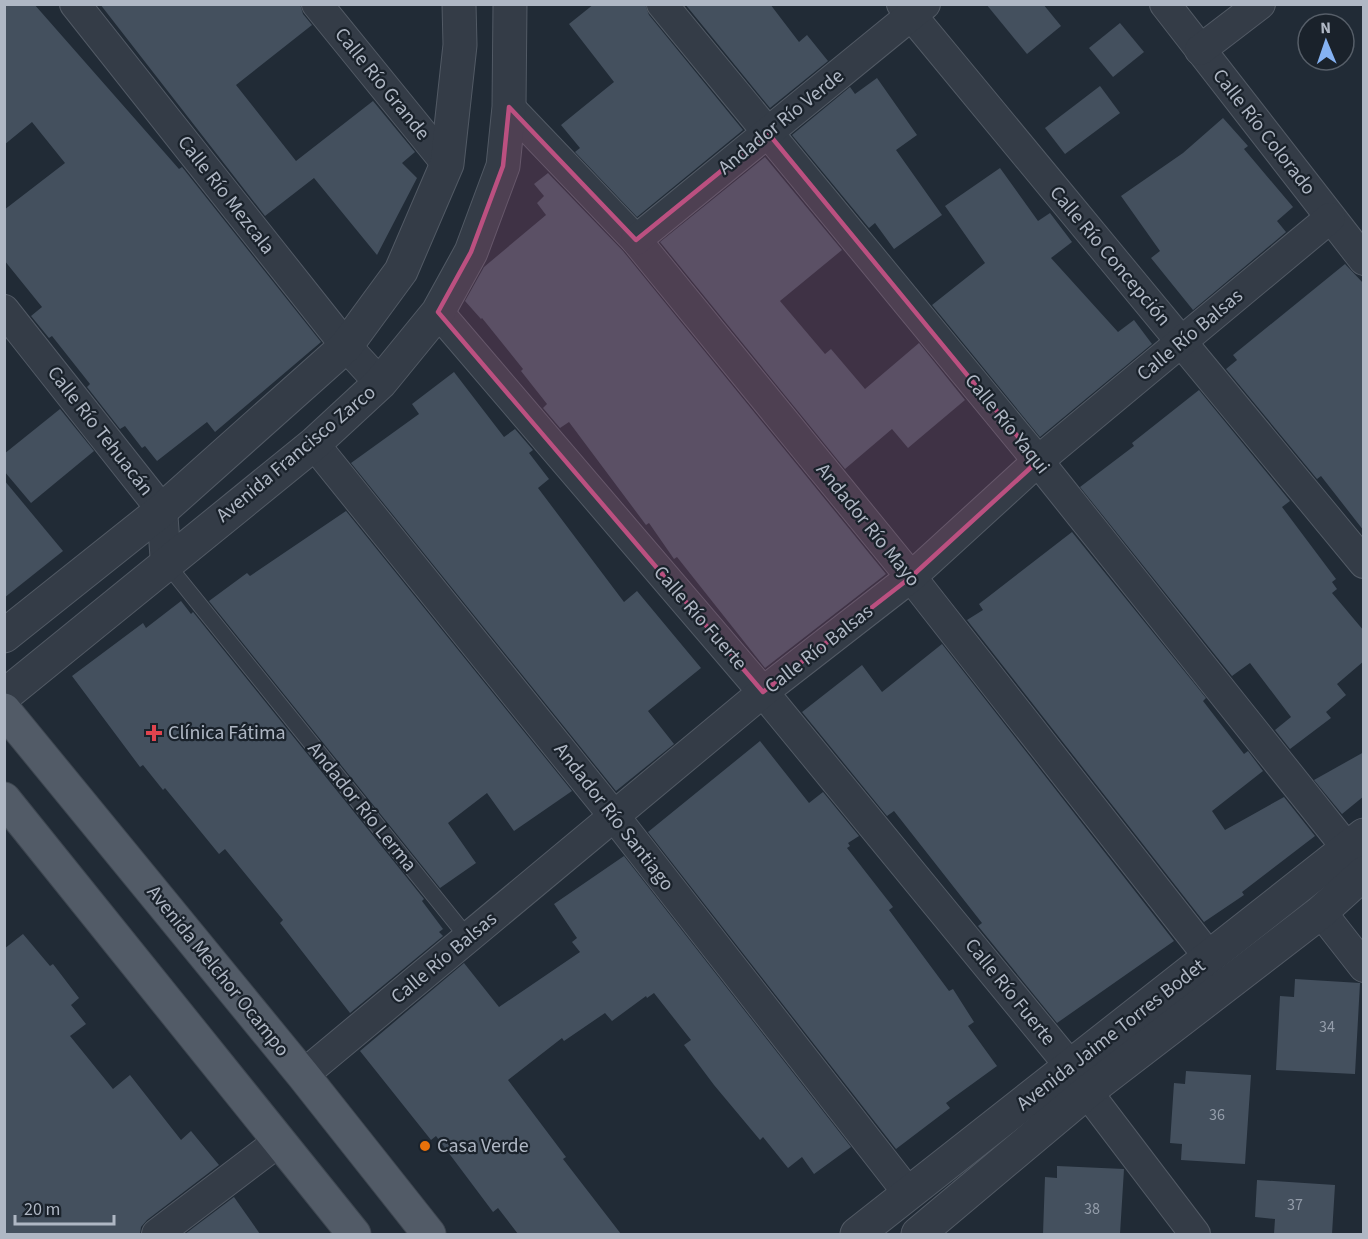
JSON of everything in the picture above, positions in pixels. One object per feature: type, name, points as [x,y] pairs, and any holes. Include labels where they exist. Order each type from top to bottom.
[{"type":"main road","name":"Avenida Melchor Ocampo","points":[[4,710],[303,1075],[429,1234]]},
{"type":"main road","points":[[4,799],[354,1234]]},
{"type":"street","name":"Calle Río Mezcala","points":[[75,4],[346,346],[380,383]]},
{"type":"street","name":"Calle Río Grande","points":[[317,4],[447,164]]},
{"type":"street","points":[[4,636],[162,510],[346,346],[401,271],[447,164],[460,45],[459,4]]},
{"type":"street","name":"Avenida Francisco Zarco","points":[[4,696],[314,444],[380,383],[438,312],[471,252],[503,166],[509,107],[510,4]]},
{"type":"street","name":"Calle Río Yaqui","points":[[663,4],[1358,852]]},
{"type":"street","name":"Calle Río Colorado","points":[[1165,4],[1364,260]]},
{"type":"street","points":[[1200,50],[1260,4]]},
{"type":"street","name":"Andador Río Verde","points":[[636,240],[768,133],[913,8]]},
{"type":"street","name":"Calle Río Concepción","points":[[913,8],[1182,342],[1364,563]]},
{"type":"street","name":"Andador Río Mayo","points":[[509,107],[636,240],[911,577],[1210,958]]},
{"type":"street","name":"Calle Río Balsas","points":[[303,1075],[763,692],[911,577],[1038,461],[1330,218]]},
{"type":"street","name":"Calle Río Tehuacán","points":[[4,310],[162,510],[166,563]]},
{"type":"street","name":"Calle Río Fuerte","points":[[438,312],[763,692],[1079,1079],[1195,1234]]},
{"type":"street","name":"Andador Río Santiago","points":[[314,444],[614,816],[909,1194]]},
{"type":"street","name":"Avenida Jaime Torres Bodet","points":[[857,1234],[909,1194],[1321,912],[1358,852]]},
{"type":"street","name":"Avenida Jaime Torres Bodet","points":[[918,1234],[1079,1079],[1210,958],[1358,852]]},
{"type":"street","points":[[1321,912],[1364,967]]},
{"type":"street","points":[[157,1234],[278,1142]]},
{"type":"lane","name":"Andador Río Lerma","points":[[166,563],[468,938]]},
{"type":"highlighted area","points":[[509,107],[636,240],[768,133],[1038,461],[911,577],[763,692],[438,312],[471,252],[503,166]]},
{"type":"building","points":[[4,4],[34,4],[179,169],[182,167],[321,342],[215,432],[207,422],[157,461],[145,446],[142,448],[125,426],[120,429],[87,387],[90,384],[52,336],[49,338],[31,316],[42,307],[4,260],[4,210],[65,163],[32,122],[4,145]]},
{"type":"building","points":[[100,4],[300,4],[303,14],[312,25],[236,85],[296,161],[373,101],[415,152],[402,163],[417,178],[377,255],[314,178],[265,216]]},
{"type":"building","points":[[594,4],[645,4],[649,15],[743,130],[637,217],[575,152],[580,148],[561,125],[614,82],[569,24]]},
{"type":"building","points":[[685,4],[770,4],[799,42],[807,35],[828,61],[770,108]]},
{"type":"building","points":[[986,4],[1043,4],[1061,26],[1027,54]]},
{"type":"building","points":[[1120,23],[1144,52],[1113,77],[1089,48]]},
{"type":"building","points":[[877,78],[917,135],[896,150],[942,215],[894,249],[875,223],[869,228],[792,135],[850,87],[855,94]]},
{"type":"building","points":[[1100,86],[1120,113],[1065,154],[1045,128]]},
{"type":"building","points":[[1223,118],[1248,146],[1244,149],[1293,207],[1277,221],[1286,232],[1193,310],[1151,258],[1160,251],[1121,196],[1183,153]]},
{"type":"building","points":[[765,157],[842,250],[780,301],[825,354],[831,349],[865,389],[919,343],[965,400],[908,448],[892,429],[845,469],[660,242]]},
{"type":"building","points":[[1000,168],[1038,221],[1050,213],[1072,242],[1051,258],[1118,332],[1134,320],[1152,344],[1040,437],[932,305],[985,263],[945,206]]},
{"type":"building","points":[[548,173],[623,251],[886,574],[765,668],[677,557],[674,559],[649,523],[646,525],[569,422],[560,428],[543,408],[547,404],[521,371],[523,369],[482,318],[465,301],[484,267],[546,215],[537,203],[544,196],[534,184]]},
{"type":"building","points":[[1345,264],[1364,284],[1364,531],[1321,476],[1317,479],[1226,369],[1237,360],[1233,355]]},
{"type":"building","points":[[454,372],[504,437],[515,429],[533,450],[529,453],[549,479],[538,488],[624,602],[637,591],[701,668],[648,711],[674,744],[616,791],[351,463],[419,414],[412,404]]},
{"type":"building","points":[[1199,390],[1290,501],[1282,507],[1336,579],[1332,582],[1337,589],[1332,593],[1364,631],[1364,661],[1337,684],[1346,695],[1326,712],[1331,718],[1290,749],[1275,730],[1291,717],[1250,663],[1232,676],[1080,487],[1134,446],[1132,443]]},
{"type":"building","points":[[60,409],[94,451],[31,503],[4,471],[4,454]]},
{"type":"building","points":[[4,480],[63,551],[4,598]]},
{"type":"building","points":[[346,511],[572,791],[514,831],[487,793],[448,823],[476,863],[440,888],[209,601],[247,573],[250,576]]},
{"type":"building","points":[[1072,532],[1206,698],[1203,701],[1244,754],[1248,751],[1263,771],[1212,811],[1225,830],[1284,797],[1315,836],[1242,892],[1244,895],[1204,922],[967,620],[983,610],[979,604]]},
{"type":"building","points":[[181,601],[191,614],[193,612],[424,899],[422,901],[443,929],[439,932],[443,936],[350,1013],[280,923],[283,920],[225,849],[219,854],[165,788],[163,790],[143,765],[140,767],[72,676],[143,623],[146,628]]},
{"type":"building","points":[[942,644],[1174,941],[1057,1023],[978,926],[982,923],[894,811],[887,816],[802,712],[862,665],[882,692]]},
{"type":"building","points":[[760,741],[809,803],[823,792],[859,836],[848,843],[850,846],[847,848],[893,907],[889,910],[949,991],[953,989],[974,1022],[968,1026],[997,1066],[946,1103],[950,1108],[896,1149],[648,832]]},
{"type":"building","points":[[1364,752],[1364,796],[1342,814],[1314,780]]},
{"type":"building","points":[[624,856],[851,1147],[814,1174],[802,1157],[788,1168],[763,1137],[760,1140],[714,1085],[684,1045],[691,1040],[654,993],[647,998],[646,996],[612,1021],[605,1013],[564,1041],[562,1038],[508,1080],[566,1157],[563,1159],[621,1234],[518,1234],[498,1208],[493,1212],[436,1136],[431,1140],[360,1051],[464,963],[499,1007],[580,952],[572,942],[577,938],[554,904]]},
{"type":"building","points":[[23,934],[50,966],[53,964],[79,998],[71,1005],[86,1024],[70,1036],[113,1089],[130,1075],[181,1140],[191,1131],[219,1165],[147,1220],[141,1227],[140,1234],[4,1234],[4,949]]},
{"type":"building","points":[[1295,979],[1360,983],[1355,1074],[1276,1070],[1280,996],[1294,997]]},
{"type":"building","points":[[1186,1071],[1251,1075],[1245,1164],[1181,1160],[1182,1144],[1170,1143],[1174,1083],[1185,1084]]},
{"type":"building","points":[[1057,1166],[1124,1169],[1120,1234],[1043,1234],[1045,1177],[1057,1178]]},
{"type":"building","points":[[1257,1180],[1335,1185],[1332,1234],[1274,1234],[1275,1219],[1255,1217]]},
{"type":"building","points":[[234,1197],[260,1234],[185,1234]]},
{"type":"place","name":"Clínica Fátima","points":[[154,733]]},
{"type":"place","name":"Casa Verde","points":[[425,1146]]}]
